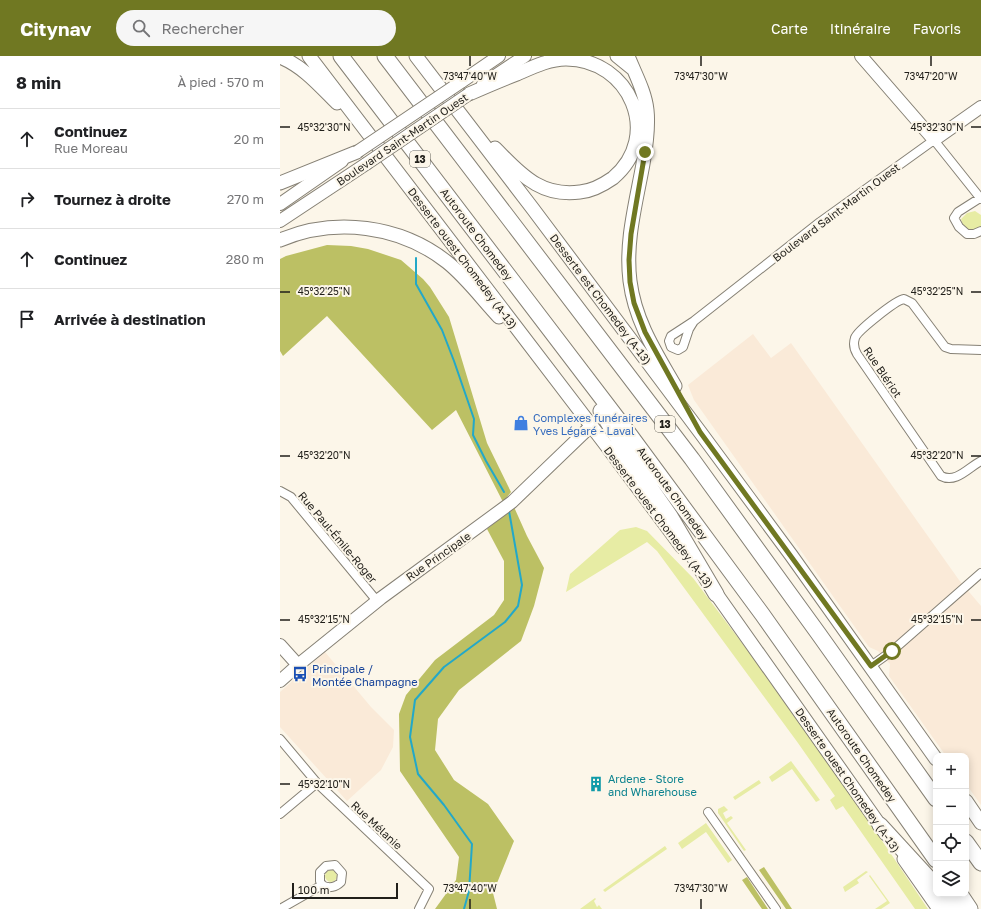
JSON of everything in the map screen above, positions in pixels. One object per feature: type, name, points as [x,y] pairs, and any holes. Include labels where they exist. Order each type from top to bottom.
[{"type":"highway","name":"Autoroute Chomedey","points":[[341,56],[627,431],[762,614],[933,856]]},
{"type":"highway","name":"13","points":[[385,56],[692,459],[933,795]]},
{"type":"highway","points":[[560,344],[633,463],[670,516],[716,594]]},
{"type":"highway","points":[[880,825],[933,883]]},
{"type":"highway","points":[[969,846],[981,863]]},
{"type":"highway","points":[[944,897],[954,909]]},
{"type":"highway","points":[[962,897],[970,909]]},
{"type":"main road","name":"Desserte ouest Chomedey (A-13)","points":[[309,56],[591,426],[716,594],[939,909]]},
{"type":"main road","name":"Desserte est Chomedey (A-13)","points":[[416,56],[700,432],[871,666],[933,755]]},
{"type":"main road","name":"Boulevard Saint-Martin Ouest","points":[[280,204],[499,56]]},
{"type":"main road","name":"Boulevard Saint-Martin Ouest","points":[[280,221],[525,56]]},
{"type":"main road","points":[[617,56],[633,69]]},
{"type":"main road","points":[[628,56],[645,102],[647,129],[629,246],[629,270],[632,292],[637,313],[648,338],[700,432]]},
{"type":"main road","points":[[861,56],[934,140]]},
{"type":"main road","points":[[280,57],[305,72],[369,134]]},
{"type":"main road","points":[[458,112],[522,175],[537,185],[558,192],[585,192],[605,184],[624,166],[633,147],[637,131],[637,122],[634,106],[629,95],[623,85],[612,74],[593,63],[575,59],[551,61],[469,94]]},
{"type":"main road","name":"Boulevard Saint-Martin Ouest","points":[[934,140],[981,107]]},
{"type":"main road","points":[[280,183],[357,152]]},
{"type":"main road","points":[[280,240],[312,230],[346,227],[381,231],[411,241],[436,254],[453,267],[541,360]]},
{"type":"main road","name":"Rue Principale","points":[[280,681],[417,570],[495,516],[512,502],[591,426]]},
{"type":"main road","points":[[280,645],[298,665]]},
{"type":"main road","points":[[969,805],[981,823]]},
{"type":"street","points":[[934,140],[981,199],[958,212],[954,218],[959,227],[966,234],[974,234],[981,231]]},
{"type":"street","name":"Boulevard Saint-Martin Ouest","points":[[694,321],[797,240],[934,140]]},
{"type":"street","name":"Rue Blériot","points":[[981,350],[951,349],[945,347],[912,303],[904,299],[894,303],[861,330],[855,337],[854,344],[856,354],[941,476],[948,479],[955,478],[981,461]]},
{"type":"street","name":"Rue Paul-Émile-Roger","points":[[280,491],[291,498],[377,601]]},
{"type":"street","points":[[871,666],[892,651],[981,574]]},
{"type":"street","name":"Rue Mélanie","points":[[280,739],[317,783],[428,889],[419,909]]},
{"type":"street","points":[[280,814],[317,783]]},
{"type":"street","points":[[708,812],[776,909]]},
{"type":"street","points":[[281,907],[322,886]]},
{"type":"shaded area","points":[[753,334],[771,358],[791,343],[959,580],[981,606],[981,805],[969,788],[969,753],[944,753],[889,676],[890,664],[878,651],[869,647],[694,400],[688,385]]},
{"type":"shaded area","points":[[325,652],[371,707],[394,730],[393,747],[381,770],[347,801],[280,727],[280,692]]},
{"type":"green space","points":[[975,211],[981,215],[981,226],[977,229],[968,229],[963,225],[961,219],[967,213]]},
{"type":"green space","points":[[327,245],[351,246],[368,249],[401,260],[430,287],[449,317],[487,443],[511,492],[503,502],[456,410],[432,430],[327,316],[283,356],[280,351],[280,259]]},
{"type":"green space","points":[[514,507],[544,568],[534,606],[521,641],[459,690],[438,719],[435,750],[454,780],[488,804],[514,841],[493,893],[497,909],[435,909],[456,880],[459,857],[400,771],[399,714],[406,695],[435,660],[494,615],[504,600],[504,561],[487,529]]},
{"type":"green space","points":[[636,527],[647,531],[693,578],[809,732],[928,909],[915,909],[843,806],[836,810],[830,800],[835,796],[798,743],[657,551],[647,542],[566,592],[570,574],[620,530]]},
{"type":"green space","points":[[791,761],[820,800],[816,802],[792,769],[772,782],[769,777]]},
{"type":"green space","points":[[759,780],[761,783],[735,800],[733,797]]},
{"type":"green space","points":[[724,806],[728,810],[723,813],[726,819],[731,816],[733,818],[727,823],[746,850],[744,851],[718,813],[718,809]]},
{"type":"green space","points":[[706,823],[732,860],[728,863],[706,832],[682,849],[678,843]]},
{"type":"green space","points":[[665,846],[667,849],[605,892],[603,890]]},
{"type":"green space","points":[[764,867],[792,909],[786,909],[759,870]]},
{"type":"green space","points":[[329,870],[333,870],[337,876],[333,882],[329,882],[325,878],[325,874]]},
{"type":"green space","points":[[866,871],[868,872],[857,880],[859,883],[845,892],[843,887]]},
{"type":"green space","points":[[870,875],[890,903],[881,909],[875,909],[887,901],[869,876]]},
{"type":"green space","points":[[747,877],[768,909],[762,909],[742,880]]},
{"type":"green space","points":[[595,898],[596,899],[594,901],[597,907],[599,905],[602,909],[580,909]]},
{"type":"waterway","points":[[416,258],[416,284],[442,330],[454,361],[474,419],[473,435],[504,492]]},
{"type":"waterway","points":[[464,909],[469,891],[472,844],[444,805],[418,774],[410,737],[415,700],[444,667],[505,622],[518,606],[522,585],[509,511]]},
{"type":"place","name":"Complexes funéraires Yves Légaré - Laval","points":[[521,423]]},
{"type":"place","name":"Principale / Montée Champagne","points":[[300,674]]},
{"type":"place","name":"Ardene - Store and Wharehouse","points":[[596,784]]},
{"type":"route","points":[[645,152],[629,250],[630,282],[634,303],[641,324],[700,432],[871,666],[892,651]]}]
